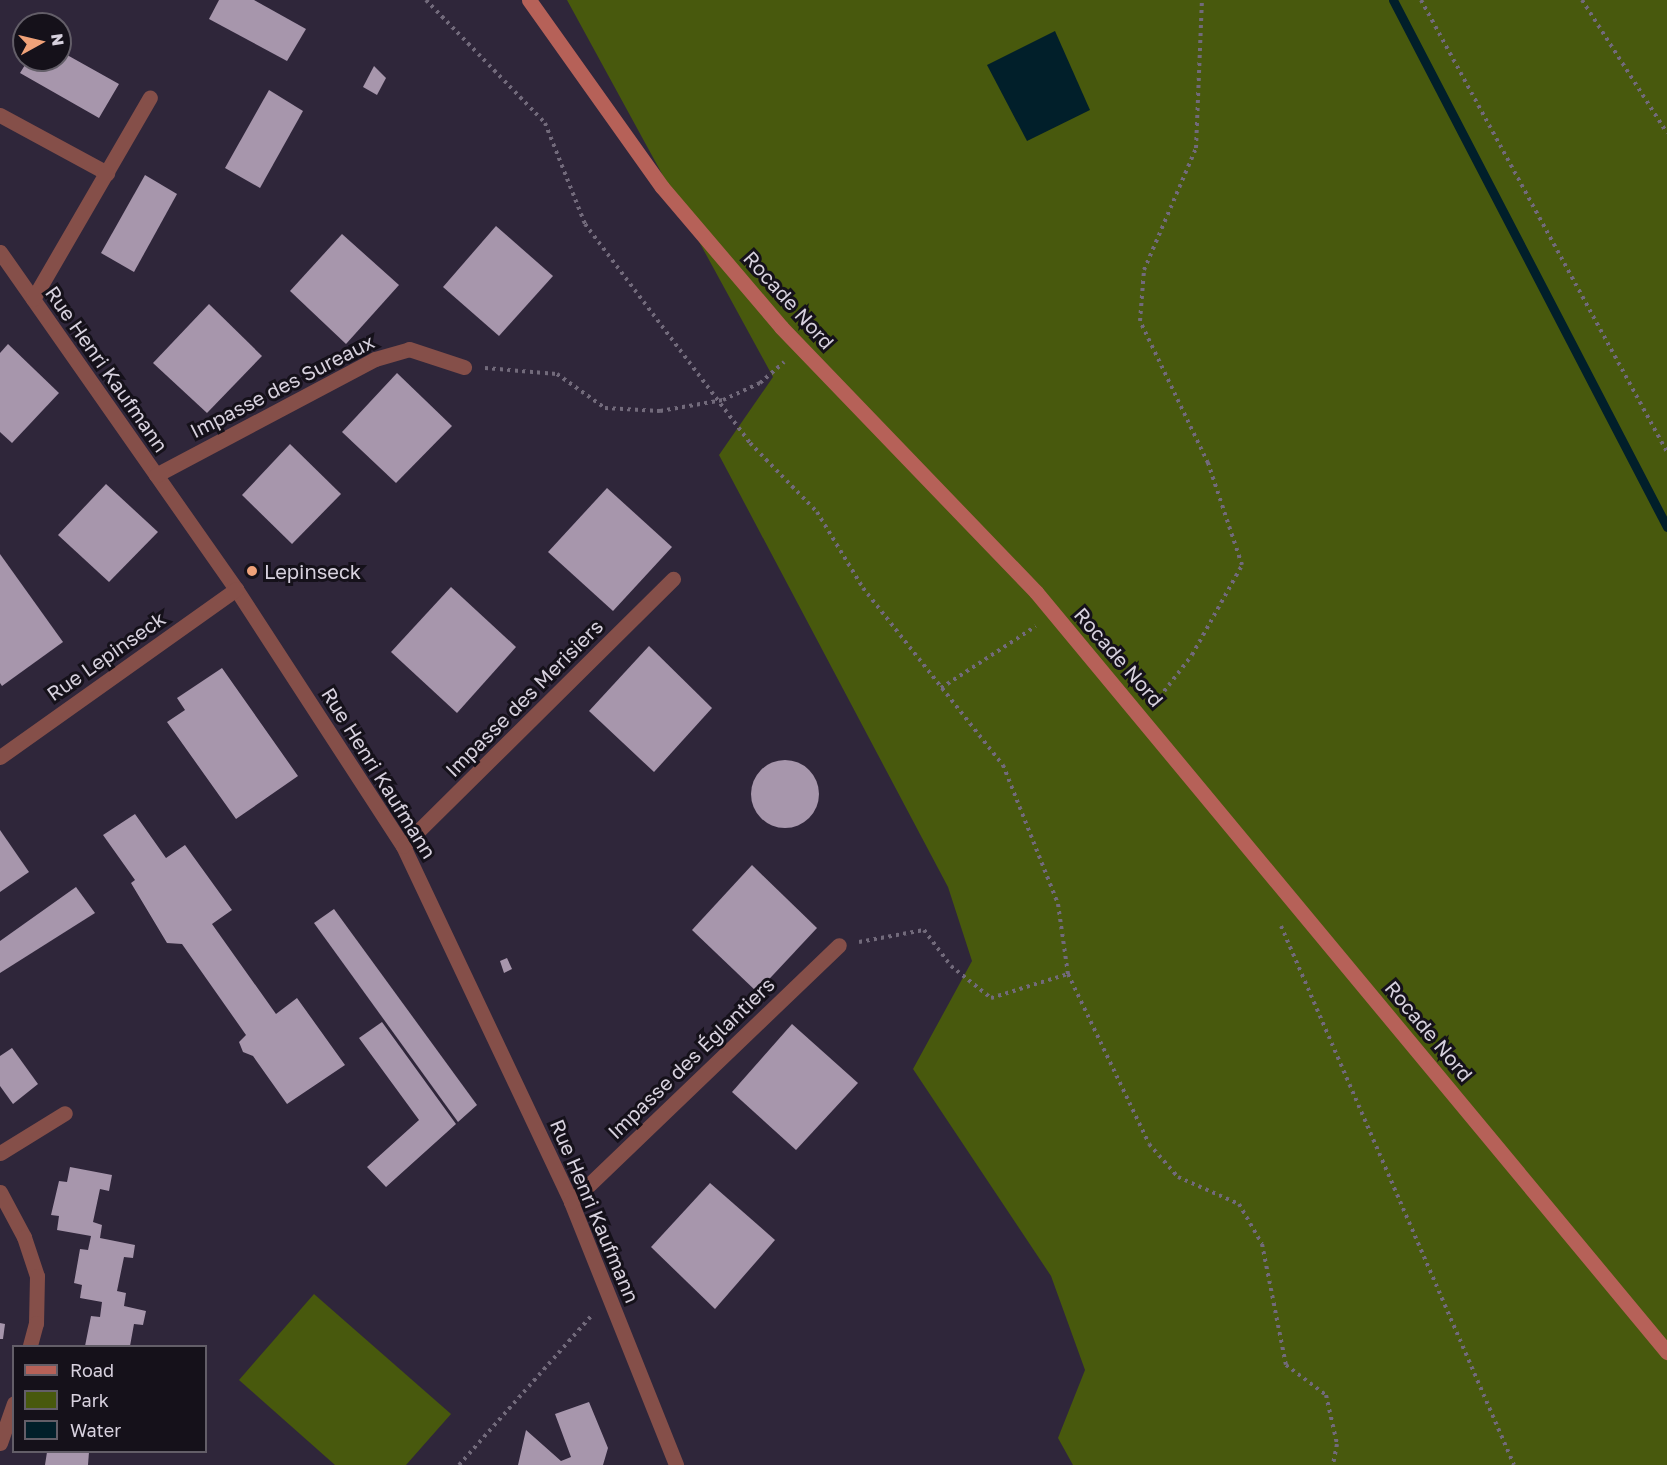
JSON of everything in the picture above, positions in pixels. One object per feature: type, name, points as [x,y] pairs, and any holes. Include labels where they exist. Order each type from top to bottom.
[{"type":"main road","name":"Rocade Nord","points":[[529,0],[662,188],[802,348],[1054,614],[1144,718],[1667,1352]]},
{"type":"street","points":[[33,299],[150,97]]},
{"type":"street","points":[[0,115],[107,172]]},
{"type":"street","name":"Rue Henri Kaufmann","points":[[0,252],[236,589],[403,846],[571,1202],[676,1465]]},
{"type":"street","name":"Impasse des Sureaux","points":[[156,475],[375,359],[409,349],[464,367]]},
{"type":"street","name":"Impasse des Merisiers","points":[[403,846],[673,579]]},
{"type":"street","name":"Rue Lepinseck","points":[[0,757],[236,589]]},
{"type":"street","name":"Impasse des Églantiers","points":[[571,1202],[839,945]]},
{"type":"street","points":[[0,1153],[65,1113]]},
{"type":"street","points":[[0,1192],[24,1237],[37,1276],[36,1323],[30,1345]]},
{"type":"street","points":[[0,1443],[12,1409]]},
{"type":"path","points":[[426,0],[545,123],[585,224],[723,400],[750,443],[817,512],[863,588],[1003,765],[1058,904],[1068,974],[1149,1144],[1178,1177],[1239,1204],[1262,1244],[1287,1365],[1326,1395],[1337,1444],[1333,1465]]},
{"type":"path","points":[[1144,718],[1192,655],[1242,565],[1208,463],[1140,321],[1144,270],[1196,148],[1202,0]]},
{"type":"path","points":[[1421,0],[1667,452]]},
{"type":"path","points":[[1582,0],[1667,133]]},
{"type":"path","points":[[464,367],[557,374],[605,408],[660,411],[723,400],[760,383],[802,348]]},
{"type":"path","points":[[942,687],[1054,614]]},
{"type":"path","points":[[1276,914],[1514,1465]]},
{"type":"path","points":[[839,945],[924,930],[951,966],[991,998],[1068,974]]},
{"type":"path","points":[[459,1465],[609,1296]]},
{"type":"green space","points":[[567,0],[1667,0],[1667,1465],[1073,1465],[1058,1438],[1085,1370],[1051,1276],[913,1069],[972,961],[948,887],[719,455],[773,377]]},
{"type":"green space","points":[[314,1294],[451,1414],[406,1465],[335,1465],[239,1380]]},
{"type":"water","points":[[1055,31],[1090,110],[1027,141],[987,65]]},
{"type":"building","points":[[219,0],[254,0],[306,29],[287,61],[209,19]]},
{"type":"building","points":[[72,58],[119,84],[99,118],[20,73],[72,72]]},
{"type":"building","points":[[374,66],[386,78],[377,95],[363,87]]},
{"type":"building","points":[[269,90],[303,111],[260,188],[225,168]]},
{"type":"building","points":[[145,175],[177,194],[134,272],[101,253]]},
{"type":"building","points":[[496,226],[553,276],[499,336],[443,287]]},
{"type":"building","points":[[342,234],[399,285],[346,344],[290,291]]},
{"type":"building","points":[[209,304],[262,356],[207,413],[153,363]]},
{"type":"building","points":[[8,344],[59,393],[12,443],[0,432],[0,353]]},
{"type":"building","points":[[397,373],[452,426],[396,483],[342,432]]},
{"type":"building","points":[[290,444],[341,494],[292,544],[242,495]]},
{"type":"building","points":[[106,484],[158,532],[109,582],[58,535]]},
{"type":"building","points":[[607,488],[672,547],[613,611],[548,552]]},
{"type":"building","points":[[0,554],[63,642],[2,686],[0,683]]},
{"type":"building","points":[[451,587],[516,647],[457,713],[391,652]]},
{"type":"building","points":[[649,646],[712,708],[654,772],[589,711]]},
{"type":"building","points":[[222,668],[298,776],[236,819],[167,722],[185,710],[177,698]]},
{"type":"building","points":[[778,760],[792,760],[804,765],[814,775],[819,794],[814,813],[804,823],[792,828],[778,828],[766,823],[756,813],[751,801],[751,787],[756,775],[766,765]]},
{"type":"building","points":[[135,814],[166,858],[185,845],[232,910],[212,924],[276,1014],[297,998],[345,1065],[287,1104],[253,1056],[243,1052],[239,1042],[246,1035],[182,944],[167,943],[131,883],[135,880],[103,835]]},
{"type":"building","points":[[0,830],[29,872],[0,892]]},
{"type":"building","points":[[752,865],[817,928],[757,992],[692,930]]},
{"type":"building","points":[[76,887],[95,913],[0,973],[0,941]]},
{"type":"building","points":[[334,909],[477,1105],[458,1122],[314,923]]},
{"type":"building","points":[[507,958],[512,969],[504,973],[500,961]]},
{"type":"building","points":[[382,1022],[456,1124],[386,1187],[367,1167],[419,1120],[359,1038]]},
{"type":"building","points":[[792,1024],[858,1083],[796,1150],[732,1092]]},
{"type":"building","points":[[12,1048],[38,1084],[13,1104],[0,1086],[0,1056]]},
{"type":"building","points":[[70,1167],[112,1175],[109,1191],[100,1189],[93,1222],[102,1225],[100,1238],[135,1245],[133,1258],[124,1257],[117,1291],[126,1293],[124,1306],[146,1311],[143,1325],[134,1324],[130,1345],[85,1345],[91,1316],[100,1317],[102,1302],[80,1298],[82,1285],[74,1283],[80,1249],[88,1250],[91,1236],[57,1230],[59,1216],[51,1215],[59,1181],[67,1182]]},
{"type":"building","points":[[710,1183],[775,1240],[715,1309],[651,1247]]},
{"type":"building","points":[[0,1323],[5,1324],[3,1339],[0,1339]]},
{"type":"building","points":[[589,1402],[608,1448],[603,1465],[518,1465],[526,1430],[561,1461],[571,1457],[555,1414]]},
{"type":"building","points":[[47,1453],[89,1453],[88,1465],[45,1465]]},
{"type":"waterway","points":[[1393,0],[1667,527]]},
{"type":"place","name":"Lepinseck","points":[[252,571]]}]
